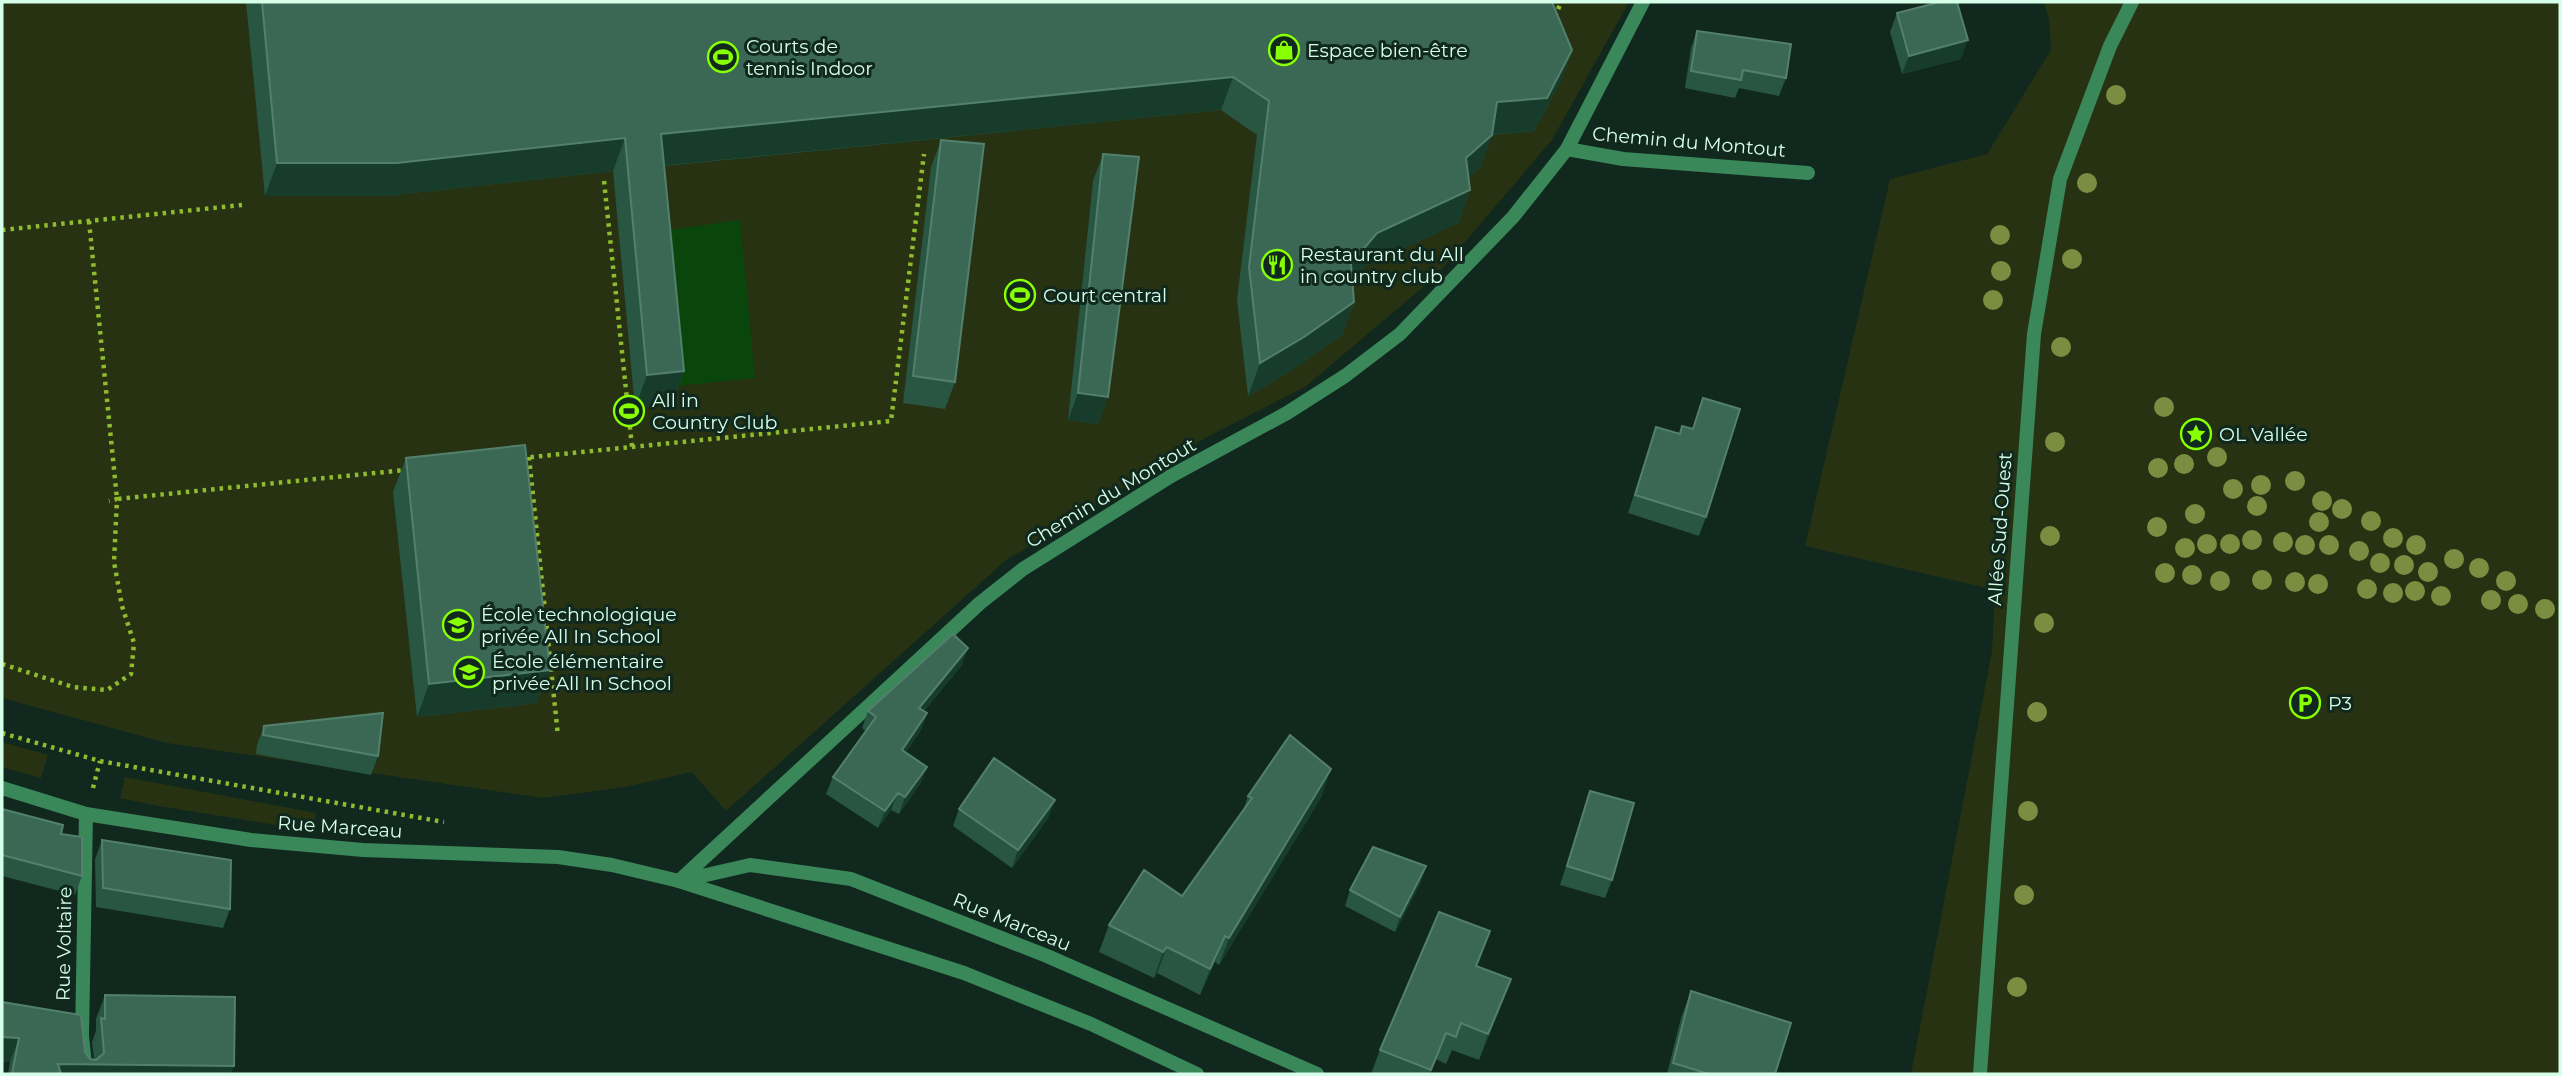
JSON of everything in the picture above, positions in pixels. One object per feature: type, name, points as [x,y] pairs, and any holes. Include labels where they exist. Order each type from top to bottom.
[{"type":"street","name":"Chemin du Montout","points":[[679,881],[980,603],[1023,569],[1171,476],[1287,413],[1345,376],[1400,334],[1513,217],[1567,149],[1643,2]]},
{"type":"street","name":"Allée Sud-Ouest","points":[[1980,1074],[2034,334],[2060,178],[2110,46],[2132,2]]},
{"type":"street","name":"Chemin du Montout","points":[[1567,149],[1623,159],[1808,173]]},
{"type":"street","name":"Rue Marceau","points":[[2,788],[86,814],[264,841],[363,850],[558,858],[612,865],[679,881],[964,973],[1091,1024],[1197,1074]]},
{"type":"street","name":"Rue Voltaire","points":[[86,814],[82,1036],[86,1074]]},
{"type":"street","name":"Rue Marceau","points":[[679,881],[750,865],[852,879],[1047,956],[1317,1074]]},
{"type":"path","points":[[1552,24],[1561,2]]},
{"type":"path","points":[[516,459],[891,421],[924,154]]},
{"type":"path","points":[[604,181],[632,447]]},
{"type":"path","points":[[2,230],[242,205]]},
{"type":"path","points":[[2,664],[73,687],[107,690],[131,674],[134,643],[122,606],[114,562],[117,499],[89,221]]},
{"type":"path","points":[[529,457],[558,736]]},
{"type":"path","points":[[109,501],[405,470]]},
{"type":"path","points":[[2,733],[100,761],[448,822]]},
{"type":"shaded area","name":"All in Country Club","points":[[2,2],[1629,2],[1552,140],[1435,277],[1305,387],[1209,436],[1005,561],[726,811],[692,772],[625,787],[543,798],[167,743],[2,698]]},
{"type":"shaded area","name":"OL Vallée","points":[[2044,2],[2560,2],[2560,1074],[1911,1074],[1992,651],[1995,590],[1805,546],[1890,179],[1987,154],[2051,50],[2049,20]]},
{"type":"shaded area","points":[[740,220],[755,378],[676,386],[662,231]]},
{"type":"shaded area","points":[[2,742],[48,755],[41,778],[2,767]]},
{"type":"shaded area","points":[[125,777],[316,813],[314,831],[120,798]]},
{"type":"building","points":[[262,2],[1552,2],[1572,50],[1547,98],[1497,102],[1492,135],[1466,158],[1470,190],[1377,233],[1351,264],[1354,302],[1304,337],[1260,363],[1249,267],[1269,101],[1233,77],[661,134],[684,371],[647,375],[625,138],[397,163],[277,163]]},
{"type":"building","points":[[1940,2],[1957,2],[1968,40],[1909,56],[1897,13]]},
{"type":"building","points":[[1697,31],[1791,44],[1786,78],[1743,70],[1741,80],[1691,71]]},
{"type":"building","points":[[941,140],[984,144],[955,382],[913,376]]},
{"type":"building","points":[[1103,154],[1139,157],[1108,397],[1078,393]]},
{"type":"building","points":[[1703,398],[1740,409],[1706,517],[1635,495],[1656,427],[1680,434],[1682,426],[1693,429]]},
{"type":"building","points":[[525,445],[550,670],[429,684],[406,458]]},
{"type":"building","points":[[953,634],[968,648],[919,708],[927,713],[902,750],[927,767],[905,797],[898,793],[885,811],[833,777],[876,717],[868,711]]},
{"type":"building","points":[[383,713],[378,756],[263,735],[264,726]]},
{"type":"building","points":[[1290,735],[1331,769],[1229,938],[1225,936],[1210,969],[1167,947],[1163,952],[1109,925],[1144,870],[1182,896],[1252,798],[1248,796]]},
{"type":"building","points":[[994,758],[1055,800],[1018,850],[959,809]]},
{"type":"building","points":[[1590,791],[1634,803],[1612,880],[1567,866]]},
{"type":"building","points":[[2,809],[63,825],[61,834],[82,837],[82,876],[2,855]]},
{"type":"building","points":[[102,840],[231,860],[230,909],[103,888]]},
{"type":"building","points":[[1373,847],[1426,866],[1400,917],[1350,890]]},
{"type":"building","points":[[1439,912],[1490,931],[1476,966],[1511,979],[1488,1034],[1461,1023],[1456,1037],[1446,1033],[1431,1070],[1380,1050]]},
{"type":"building","points":[[1691,991],[1791,1023],[1775,1074],[1709,1074],[1673,1063]]},
{"type":"building","points":[[105,995],[235,997],[234,1066],[58,1064],[61,1074],[12,1074],[19,1038],[2,1037],[2,1002],[81,1015],[85,1052],[90,1059],[96,1060],[104,1053],[101,1018],[105,1019]]},
{"type":"place","name":"Espace bien-être","points":[[1284,50]]},
{"type":"place","name":"Courts de tennis Indoor","points":[[723,57]]},
{"type":"place","name":"Restaurant du All in country club","points":[[1277,265]]},
{"type":"place","name":"Court central","points":[[1020,295]]},
{"type":"place","name":"All in Country Club","points":[[629,411]]},
{"type":"place","name":"OL Vallée","points":[[2196,434]]},
{"type":"place","name":"École technologique privée All In School","points":[[458,625]]},
{"type":"place","name":"École élémentaire privée All In School","points":[[469,672]]},
{"type":"place","name":"P3","points":[[2305,703]]}]
